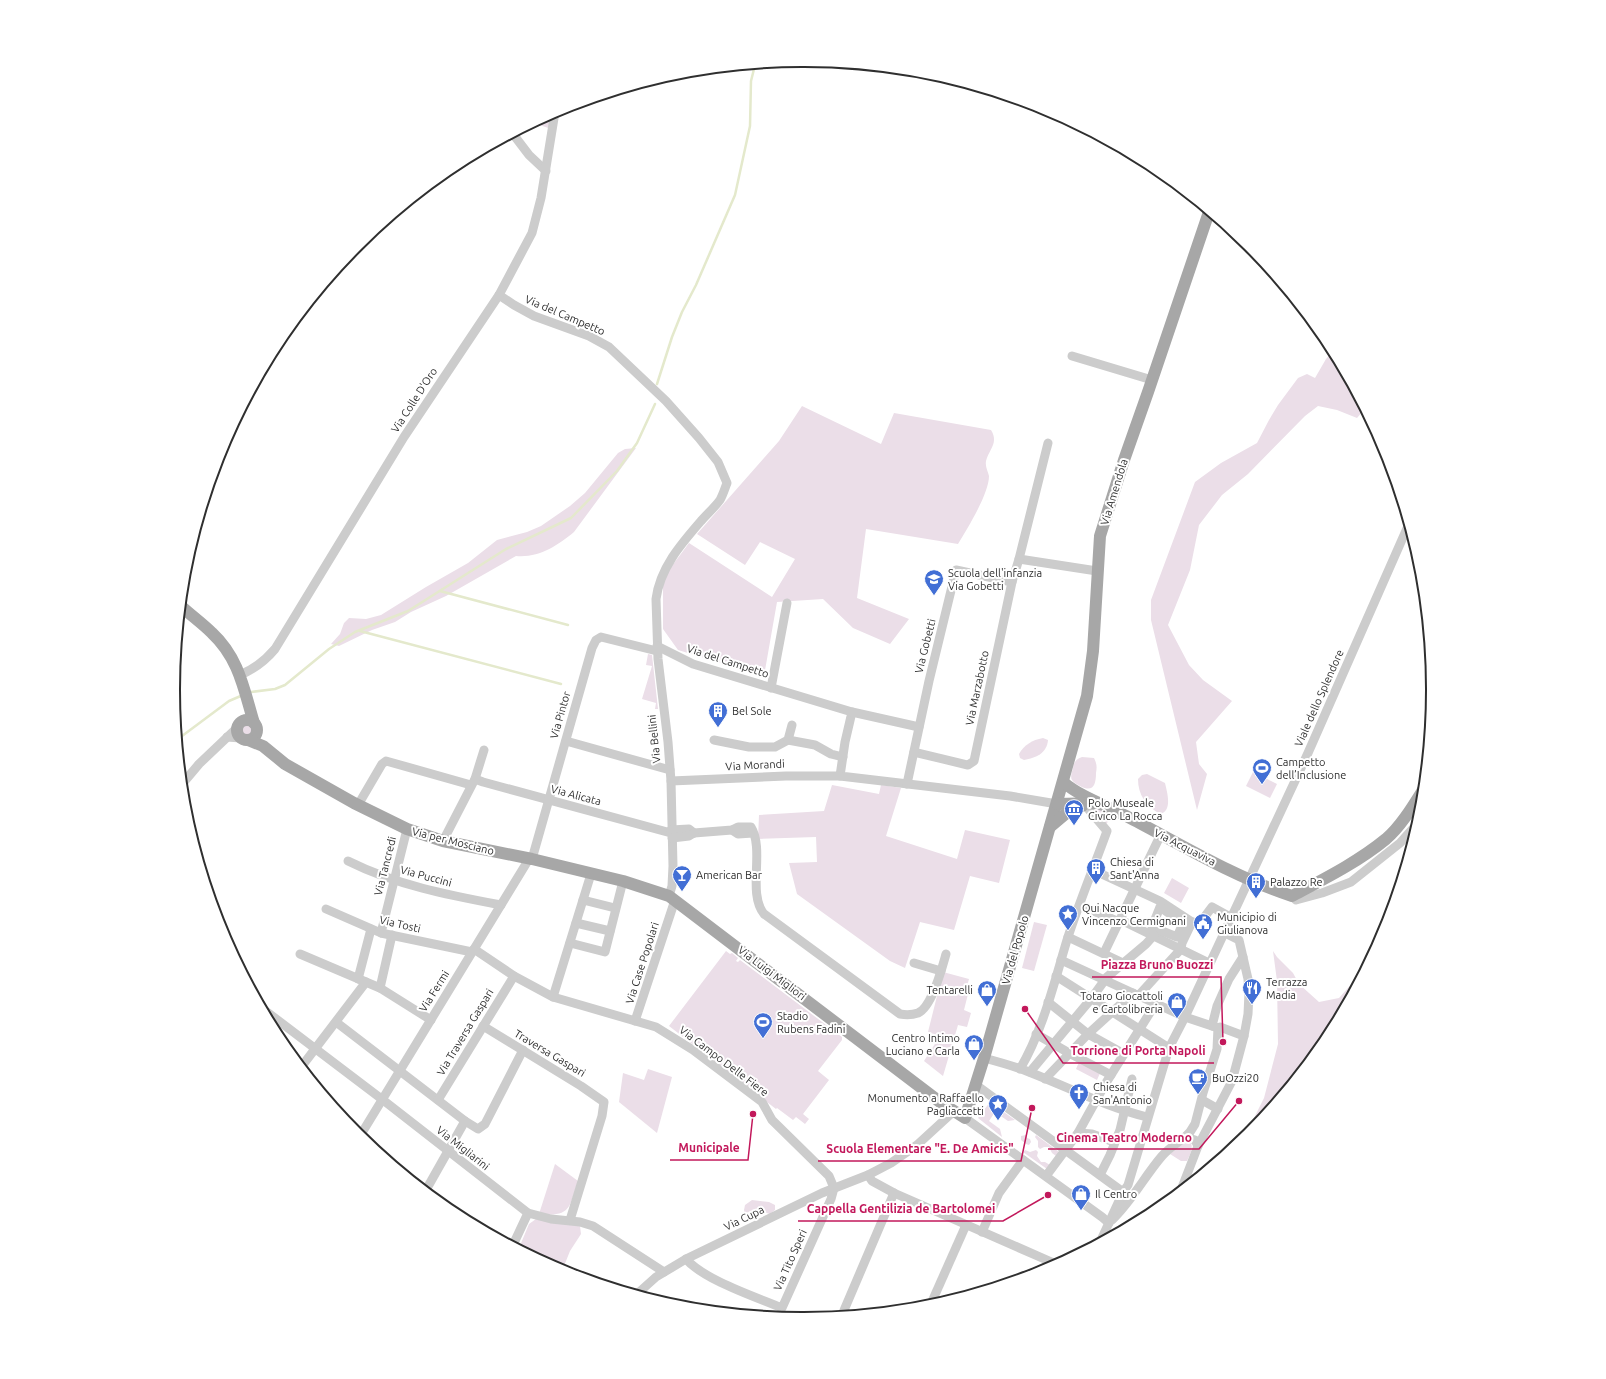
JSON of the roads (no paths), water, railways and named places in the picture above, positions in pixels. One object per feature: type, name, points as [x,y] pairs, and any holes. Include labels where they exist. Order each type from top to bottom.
[{"type":"main road","name":"Via Amendola","points":[[1063,782],[1087,696],[1093,651],[1100,536],[1124,460],[1207,216]]},
{"type":"main road","points":[[186,610],[218,639],[231,655],[249,701],[247,730]]},
{"type":"main road","name":"Via per Mosciano","points":[[247,730],[263,746],[285,764],[358,805],[407,829],[443,841],[531,859],[623,881],[672,898]]},
{"type":"main road","name":"Via Acquaviva","points":[[1063,782],[1085,800]]},
{"type":"main road","name":"Via del Popolo","points":[[965,1118],[984,1058],[1063,782]]},
{"type":"main road","name":"Via Acquaviva","points":[[1058,799],[1073,793],[1085,800],[1100,803],[1249,878],[1292,896]]},
{"type":"main road","points":[[1050,827],[1085,800]]},
{"type":"main road","points":[[1292,896],[1331,876],[1387,838],[1400,823],[1416,801]]},
{"type":"main road","name":"Via Luigi Migliori","points":[[672,898],[953,1112],[965,1118]]},
{"type":"street","name":"Via Colle D'Oro","points":[[240,675],[267,659],[275,649],[404,437],[499,295],[532,234],[541,198],[554,119]]},
{"type":"street","points":[[516,138],[529,155],[546,171]]},
{"type":"street","name":"Via del Campetto","points":[[499,295],[534,316],[588,336],[610,347],[666,401],[700,438],[718,462],[727,483],[720,500],[690,533],[671,558],[658,583],[656,599],[657,649],[693,664],[771,688],[852,712],[919,728]]},
{"type":"street","points":[[1072,356],[1152,380]]},
{"type":"street","name":"Via Marzabotto","points":[[914,752],[968,765],[974,761],[1012,582],[1048,443]]},
{"type":"street","name":"Viale dello Splendore","points":[[1104,1234],[1123,1192],[1128,1185],[1147,1117],[1169,1048],[1185,1017],[1209,963],[1225,933],[1249,878],[1308,753],[1405,533]]},
{"type":"street","points":[[1019,559],[1097,571]]},
{"type":"street","name":"Via Gobetti","points":[[907,784],[956,570],[1012,582]]},
{"type":"street","points":[[771,688],[787,603]]},
{"type":"street","name":"Via Pintor","points":[[531,859],[596,640],[601,637],[657,649]]},
{"type":"street","name":"Via Bellini","points":[[657,649],[671,781],[672,898]]},
{"type":"street","points":[[852,712],[840,776],[1010,796],[1058,799]]},
{"type":"street","points":[[788,740],[792,725]]},
{"type":"street","points":[[187,778],[199,764],[227,737],[247,730]]},
{"type":"street","points":[[714,740],[748,747],[776,746],[788,740],[815,745],[831,754],[843,757]]},
{"type":"street","points":[[566,741],[670,770]]},
{"type":"street","points":[[443,841],[473,782],[484,750]]},
{"type":"street","name":"Via Alicata","points":[[358,805],[382,764],[386,761],[473,782],[483,782],[671,834],[689,829],[694,833],[732,830],[738,834],[753,833],[756,843],[758,904],[764,914],[900,1014],[910,1015],[919,1012],[927,1006],[941,971]]},
{"type":"street","name":"Via Morandi","points":[[671,781],[786,776],[840,776]]},
{"type":"street","points":[[1020,1069],[1031,1048],[1048,1002],[1068,937],[1107,831],[1085,800]]},
{"type":"street","name":"Via Tancredi","points":[[381,933],[407,829]]},
{"type":"street","points":[[1104,954],[1161,834]]},
{"type":"street","points":[[1292,896],[1296,900],[1322,893],[1351,882],[1400,843],[1408,834]]},
{"type":"street","name":"Via Fermi","points":[[364,1130],[501,905],[531,859]]},
{"type":"street","name":"Via Puccini","points":[[348,861],[395,881],[445,894],[501,905]]},
{"type":"street","points":[[1092,870],[1135,889],[1192,922],[1200,923],[1212,907],[1232,918]]},
{"type":"street","points":[[473,951],[514,976],[553,997],[591,874]]},
{"type":"street","points":[[570,943],[605,952],[623,881]]},
{"type":"street","name":"Via Case Popolari","points":[[553,997],[636,1021],[672,898]]},
{"type":"street","points":[[583,900],[615,908]]},
{"type":"street","points":[[1030,1072],[1105,980],[1146,944],[1160,904]]},
{"type":"street","points":[[1080,905],[1119,922],[1123,921],[1150,933],[1209,963]]},
{"type":"street","name":"Via Tosti","points":[[326,909],[381,933],[473,951]]},
{"type":"street","points":[[1045,1079],[1111,1012],[1136,994],[1181,949],[1182,943],[1192,922]]},
{"type":"street","points":[[576,923],[610,931]]},
{"type":"street","points":[[305,1062],[336,1022],[362,981],[371,929]]},
{"type":"street","points":[[1184,1181],[1198,1146],[1232,1080],[1244,1036],[1248,1014],[1248,979],[1239,940],[1225,933]]},
{"type":"street","points":[[380,988],[392,935]]},
{"type":"street","points":[[1068,937],[1123,964]]},
{"type":"street","points":[[300,954],[380,988],[431,1020]]},
{"type":"street","points":[[914,963],[941,971],[946,954]]},
{"type":"street","points":[[965,1118],[1109,1223],[1121,1212],[1162,1156],[1185,1137],[1196,1124],[1217,1049],[1215,1027],[1220,999],[1235,967],[1243,957]]},
{"type":"street","points":[[1061,960],[1185,1017],[1215,1027],[1220,1027],[1244,1036]]},
{"type":"street","name":"Via Traversa Gaspari","points":[[438,1100],[514,976]]},
{"type":"street","points":[[1056,976],[1169,1048]]},
{"type":"street","points":[[1048,1002],[1088,1034],[1124,1054]]},
{"type":"street","points":[[1046,1176],[1078,1132],[1111,1075],[1156,1003]]},
{"type":"street","name":"Via Migliarini","points":[[274,1017],[316,1048],[528,1214],[551,1219],[570,1220],[588,1224],[600,1229],[664,1272]]},
{"type":"street","name":"Via Campo Delle Fiere","points":[[636,1021],[656,1027],[674,1037],[762,1102],[772,1120],[823,1169],[834,1188]]},
{"type":"street","points":[[336,1022],[465,1121],[478,1129],[484,1124],[523,1050]]},
{"type":"street","name":"Traversa Gaspari","points":[[483,1026],[586,1089],[604,1102],[570,1220]]},
{"type":"street","points":[[1036,1034],[1111,1075]]},
{"type":"street","points":[[984,1058],[1030,1072],[1125,1112],[1147,1117]]},
{"type":"street","points":[[1100,1175],[1110,1155],[1125,1112],[1132,1079]]},
{"type":"street","points":[[976,1085],[1123,1192],[1124,1197],[1121,1212]]},
{"type":"street","points":[[1202,1100],[1218,1109]]},
{"type":"street","name":"Via Cupa","points":[[641,1291],[664,1272],[686,1259],[834,1188],[868,1174],[908,1152],[933,1132],[953,1112]]},
{"type":"street","points":[[428,1186],[465,1121]]},
{"type":"street","points":[[1078,1132],[1092,1134],[1114,1142]]},
{"type":"street","points":[[1185,1137],[1195,1140],[1198,1146]]},
{"type":"street","points":[[982,1232],[999,1193],[1023,1160]]},
{"type":"street","points":[[868,1174],[872,1181],[894,1193],[1049,1261]]},
{"type":"street","points":[[1123,1192],[1134,1189],[1143,1182]]},
{"type":"street","name":"Via Tito Speri","points":[[686,1259],[691,1265],[709,1276],[782,1308],[831,1199],[834,1188]]},
{"type":"street","points":[[844,1311],[894,1193]]},
{"type":"street","points":[[515,1241],[528,1214]]},
{"type":"street","points":[[934,1298],[966,1225]]},
{"type":"waterway","points":[[657,384],[672,337],[682,312],[696,285],[735,195],[750,126],[751,81],[754,69]]},
{"type":"waterway","points":[[251,692],[275,689],[285,685],[329,649],[355,632],[408,611],[506,549],[571,518],[617,471],[637,443],[655,404]]},
{"type":"waterway","points":[[440,591],[568,625]]},
{"type":"waterway","points":[[360,631],[561,684]]},
{"type":"waterway","points":[[183,736],[229,701],[243,695]]},
{"type":"place","name":"Scuola dell'infanzia Via Gobetti","points":[[934,596]]},
{"type":"place","name":"Bel Sole","points":[[718,728]]},
{"type":"place","name":"Campetto dell’Inclusione","points":[[1262,785]]},
{"type":"place","name":"Polo Museale Civico La Rocca","points":[[1074,826]]},
{"type":"place","name":"Chiesa di Sant'Anna","points":[[1096,885]]},
{"type":"place","name":"American Bar","points":[[682,892]]},
{"type":"place","name":"Palazzo Re","points":[[1256,899]]},
{"type":"place","name":"Qui Nacque Vincenzo Cermignani","points":[[1068,931]]},
{"type":"place","name":"Municipio di Giulianova","points":[[1203,940]]},
{"type":"place","name":"Terrazza Madia","points":[[1252,1005]]},
{"type":"place","name":"Tentarelli","points":[[987,1007]]},
{"type":"place","name":"Torrione di Porta Napoli","points":[[1025,1009]]},
{"type":"place","name":"Totaro Giocattoli e Cartolibreria","points":[[1177,1019]]},
{"type":"place","name":"Stadio Rubens Fadini","points":[[763,1039]]},
{"type":"place","name":"Piazza Bruno Buozzi","points":[[1223,1042]]},
{"type":"place","name":"Centro Intimo Luciano e Carla","points":[[974,1061]]},
{"type":"place","name":"BuOzzi20","points":[[1198,1095]]},
{"type":"place","name":"Cinema Teatro Moderno","points":[[1239,1101]]},
{"type":"place","name":"Scuola Elementare \"E. De Amicis\"","points":[[1032,1108]]},
{"type":"place","name":"Chiesa di San'Antonio","points":[[1079,1110]]},
{"type":"place","name":"Municipale","points":[[753,1114]]},
{"type":"place","name":"Monumento a Raffaello Pagliaccetti","points":[[998,1121]]},
{"type":"place","name":"Cappella Gentilizia de Bartolomei","points":[[1048,1195]]},
{"type":"place","name":"Il Centro","points":[[1081,1211]]}]
